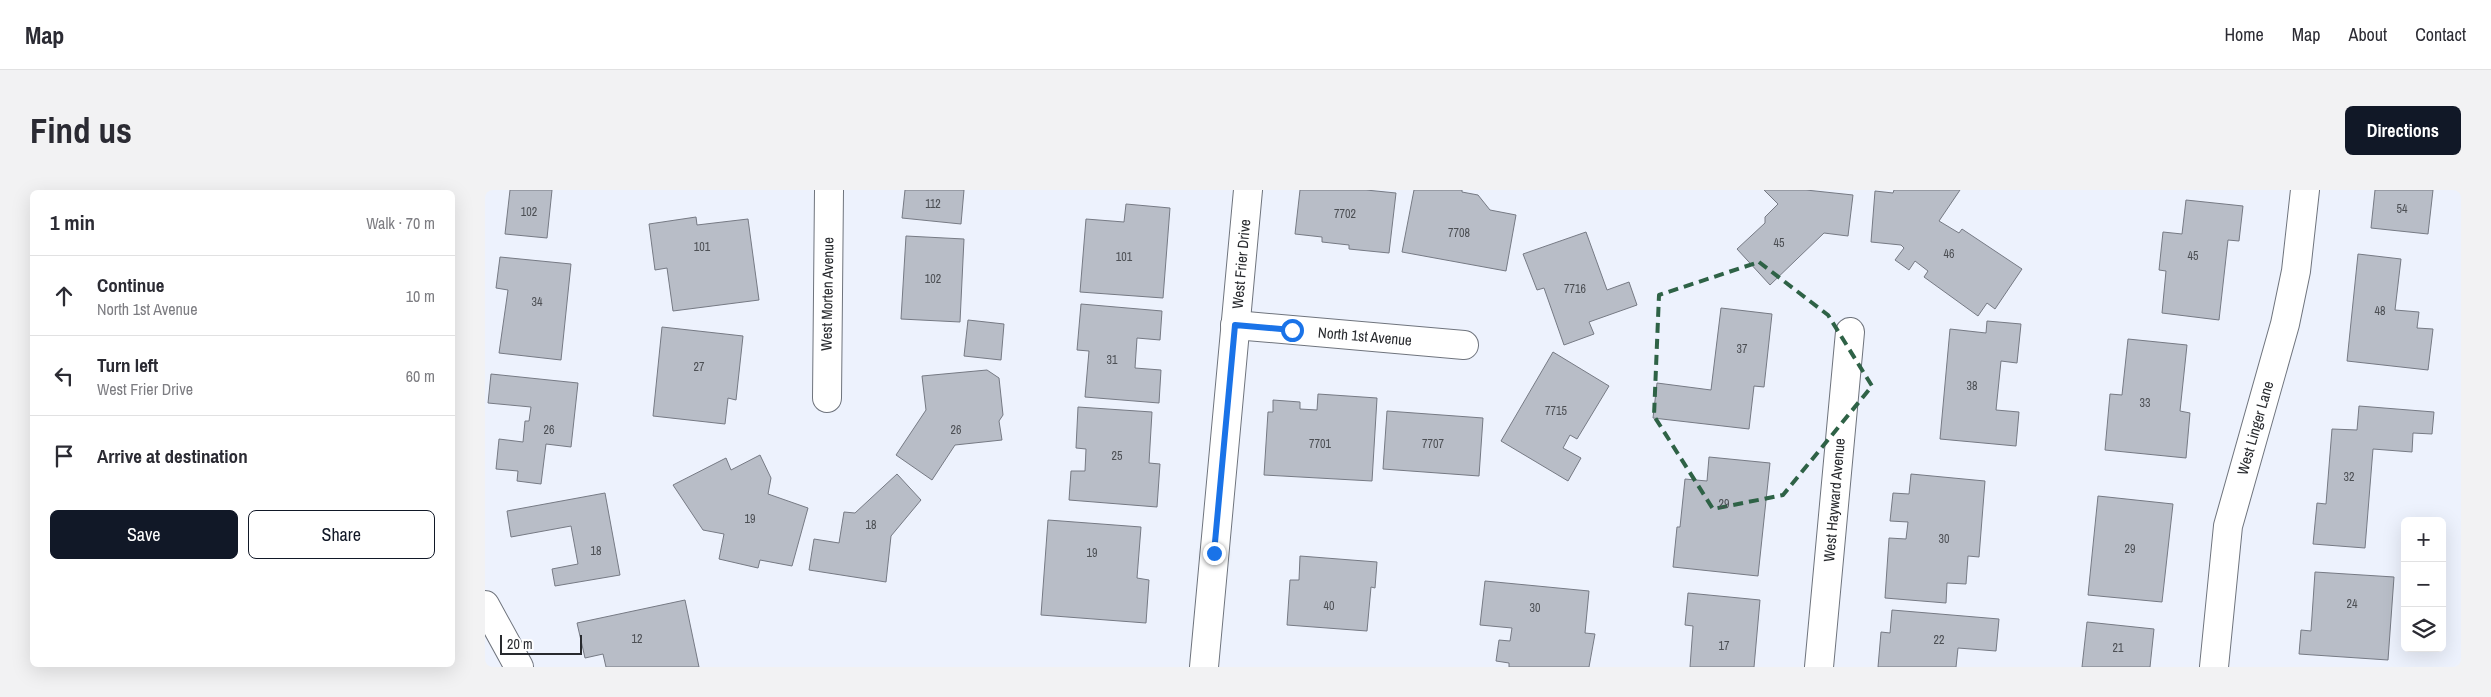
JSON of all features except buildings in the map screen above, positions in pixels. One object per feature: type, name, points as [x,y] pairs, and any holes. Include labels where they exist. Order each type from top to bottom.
[{"type":"street","name":"West Morten Avenue","points":[[827,398],[829,190]]},
{"type":"street","name":"West Frier Drive","points":[[1204,667],[1248,190]]},
{"type":"street","name":"West Linger Lane","points":[[2214,667],[2228,526],[2285,324],[2296,272],[2305,190]]},
{"type":"street","name":"North 1st Avenue","points":[[1235,325],[1464,345]]},
{"type":"street","name":"West Hayward Avenue","points":[[1819,667],[1850,332]]},
{"type":"street","points":[[485,605],[519,667]]},
{"type":"highlighted area","points":[[1759,262],[1828,315],[1872,386],[1783,495],[1713,509],[1654,416],[1659,295]]},
{"type":"route","points":[[1214,553],[1235,325],[1292,330]]}]
